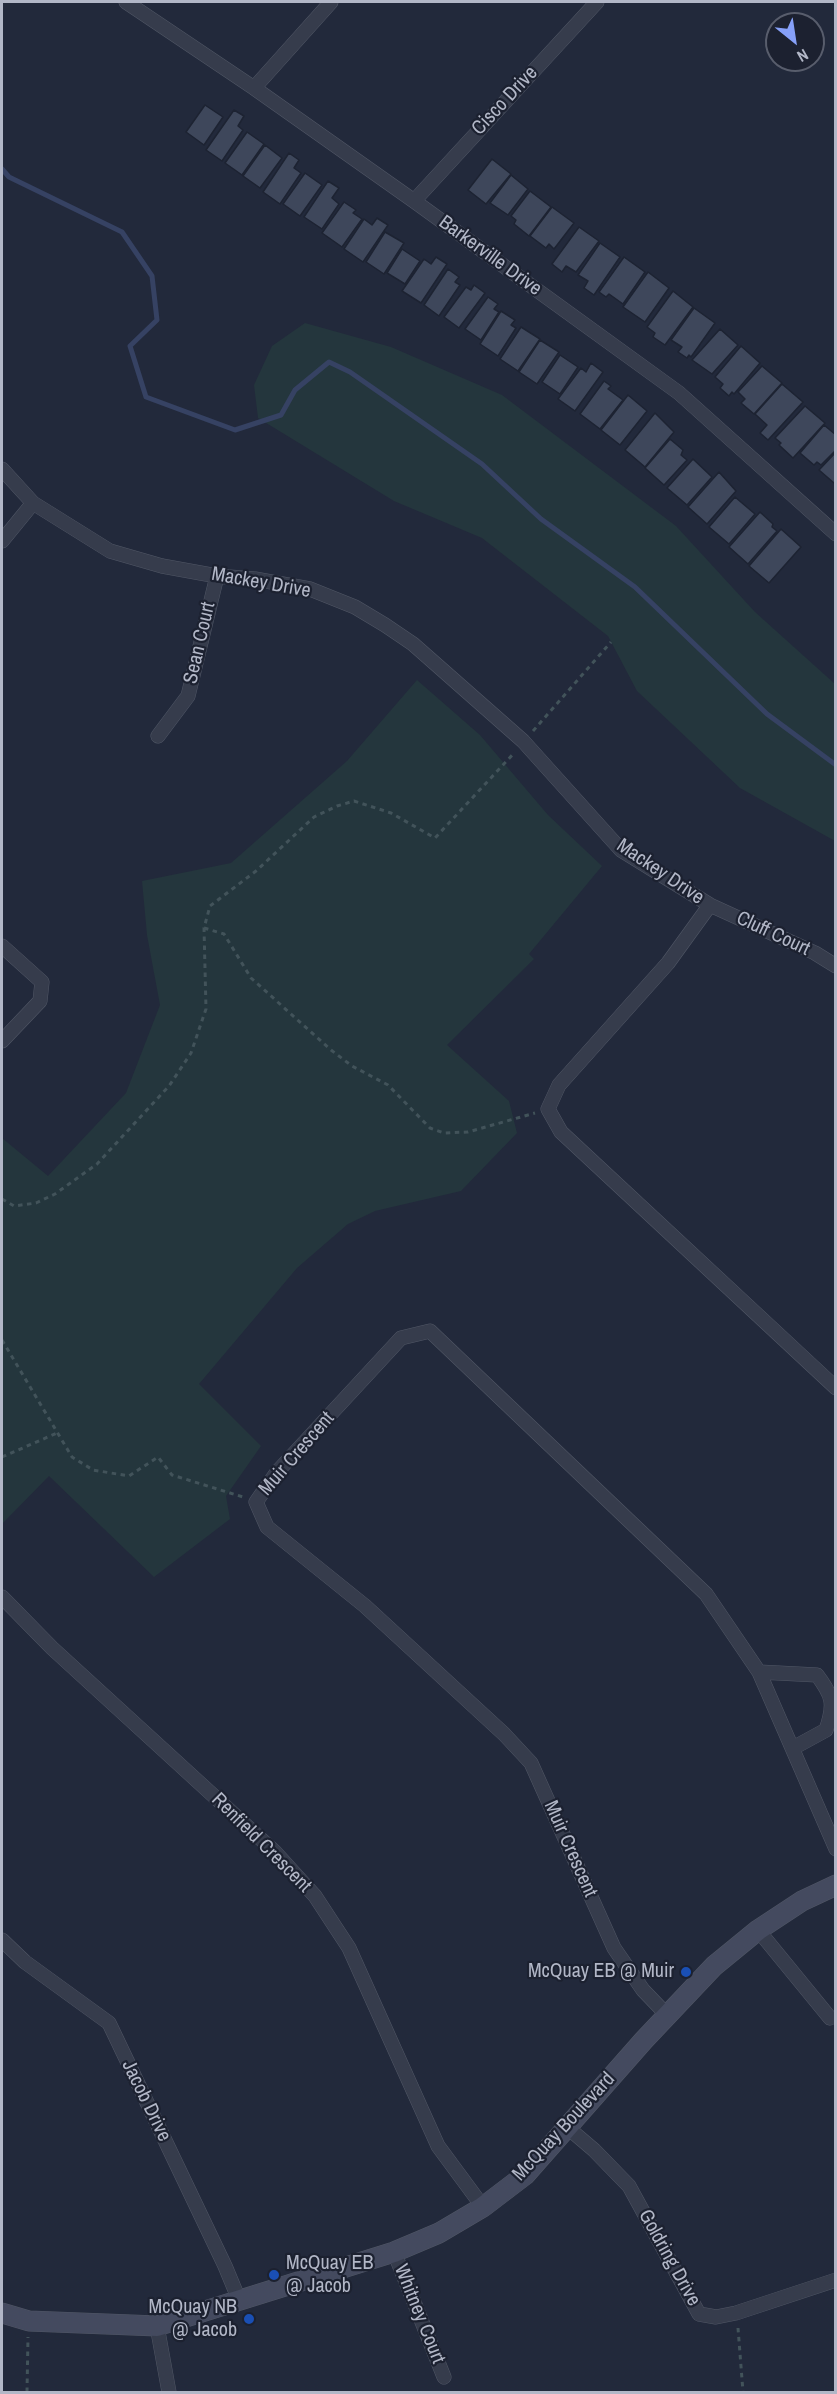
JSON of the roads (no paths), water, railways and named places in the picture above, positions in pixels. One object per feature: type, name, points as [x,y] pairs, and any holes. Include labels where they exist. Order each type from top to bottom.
[{"type":"street","name":"Barkerville Drive","points":[[126,2],[254,88],[414,201],[679,393],[836,534]]},
{"type":"street","points":[[254,88],[331,2]]},
{"type":"street","name":"Cisco Drive","points":[[414,201],[597,2]]},
{"type":"street","name":"Mackey Drive","points":[[2,469],[33,503],[110,551],[162,566],[310,589],[355,608],[413,644],[523,741],[621,850],[710,905],[669,963],[559,1085],[548,1109],[561,1132],[836,1388]]},
{"type":"street","points":[[2,541],[33,503]]},
{"type":"street","name":"Sean Court","points":[[158,736],[188,696],[217,576]]},
{"type":"street","name":"Cluff Court","points":[[710,905],[815,953],[836,966]]},
{"type":"street","points":[[2,946],[42,982],[40,1001],[2,1041]]},
{"type":"street","name":"Muir Crescent","points":[[667,2015],[643,1990],[614,1948],[531,1763],[495,1726],[365,1606],[267,1527],[256,1502],[277,1472],[401,1338],[430,1331],[706,1594],[759,1672],[836,1849]]},
{"type":"street","name":"Renfield Crescent","points":[[2,1597],[52,1648],[275,1852],[315,1896],[349,1948],[438,2146],[483,2207]]},
{"type":"street","points":[[759,1672],[817,1675],[831,1694],[832,1714],[826,1730],[793,1748]]},
{"type":"street","name":"McQuay Boulevard","points":[[2,2313],[29,2321],[157,2326],[240,2302],[394,2252],[439,2233],[483,2207],[525,2175],[667,2015],[714,1966],[759,1930],[802,1901],[836,1885]]},
{"type":"street","points":[[759,1930],[830,2018]]},
{"type":"street","name":"Jacob Drive","points":[[2,1940],[25,1962],[109,2023],[240,2302]]},
{"type":"street","name":"Goldring Drive","points":[[567,2127],[594,2150],[629,2186],[699,2314],[716,2317],[736,2313],[836,2280]]},
{"type":"street","name":"Whitney Court","points":[[394,2252],[444,2377]]},
{"type":"street","points":[[157,2326],[169,2392]]},
{"type":"waterway","points":[[2,169],[9,177],[122,232],[152,276],[157,320],[130,346],[146,397],[235,430],[281,415],[295,390],[329,362],[350,372],[482,464],[541,519],[635,587],[767,714],[836,765]]},
{"type":"place","name":"McQuay EB @ Muir","points":[[686,1972]]},
{"type":"place","name":"McQuay EB @ Jacob","points":[[274,2275]]},
{"type":"place","name":"McQuay NB @ Jacob","points":[[249,2319]]}]
